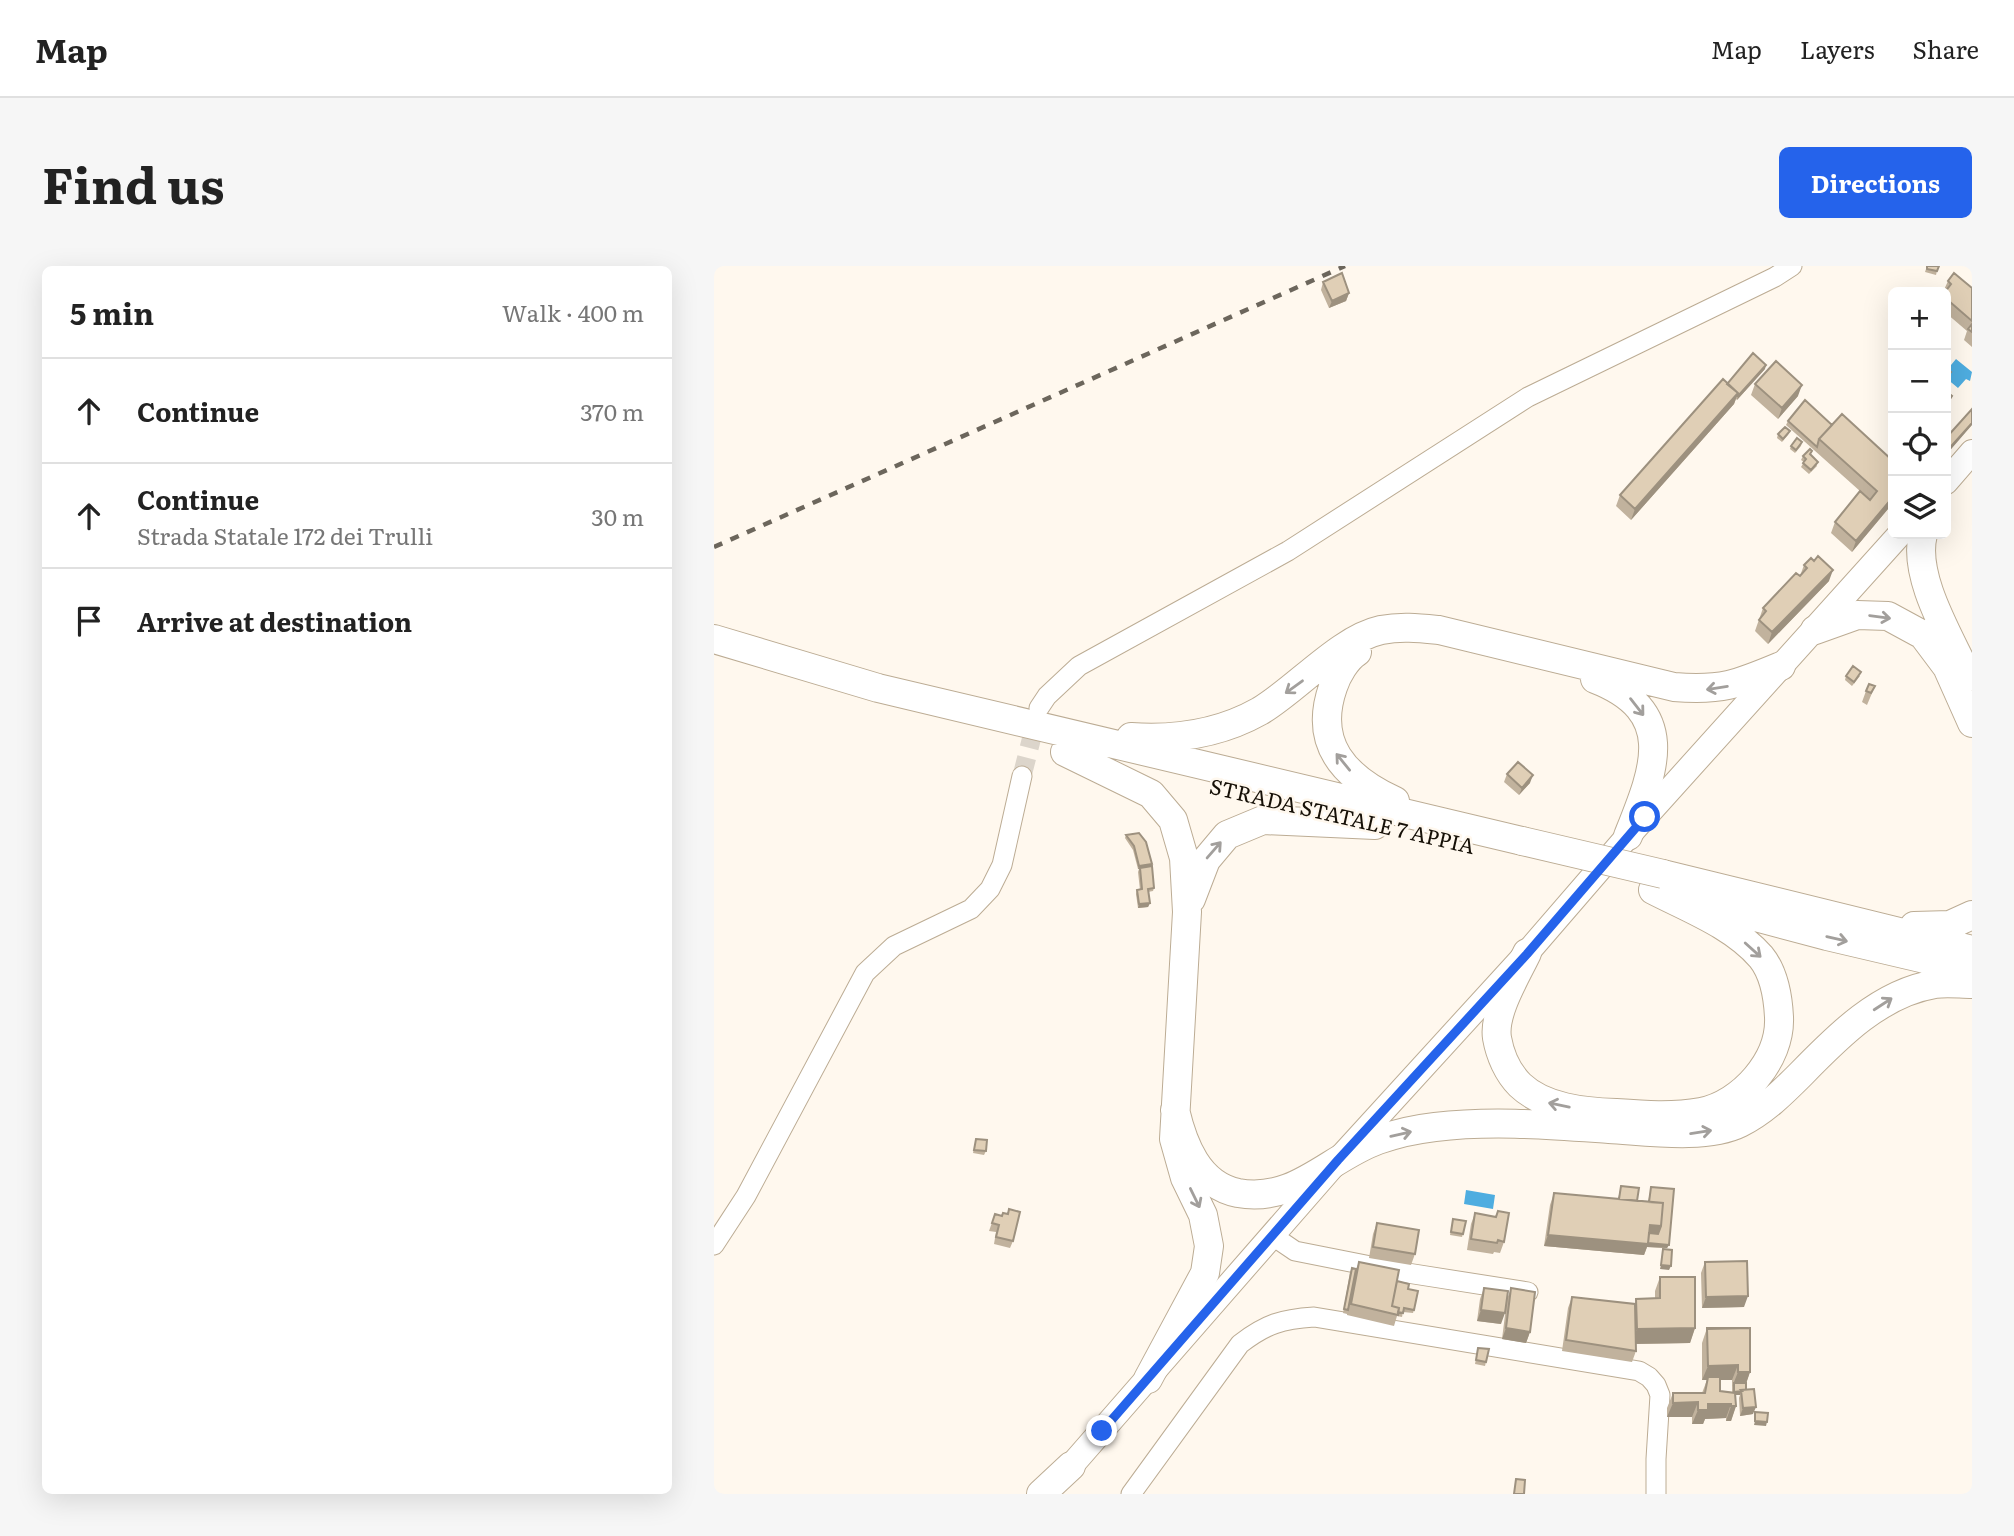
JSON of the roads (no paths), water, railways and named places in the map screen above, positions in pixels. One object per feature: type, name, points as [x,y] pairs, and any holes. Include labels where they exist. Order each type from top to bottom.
[{"type":"highway","points":[[1922,539],[1920,563],[1927,585],[1972,686]]},
{"type":"highway","points":[[1815,630],[1857,615],[1867,615],[1888,616],[1923,635],[1947,667],[1972,723]]},
{"type":"highway","points":[[1067,743],[1158,739],[1216,730],[1260,711],[1348,646],[1378,631],[1408,626],[1439,630],[1674,687],[1706,690],[1737,684],[1781,666]]},
{"type":"highway","points":[[1442,822],[1368,788],[1339,760],[1327,733],[1326,705],[1336,677],[1353,654],[1381,639],[1408,635],[1508,655],[1587,676],[1614,686],[1635,702],[1647,722],[1655,744],[1653,767],[1628,836]]},
{"type":"highway","name":"STRADA STATALE 7 APPIA","points":[[714,639],[729,657],[878,688],[1067,743],[1375,825],[1517,849],[1658,882],[1876,926],[1972,950]]},
{"type":"highway","points":[[1067,743],[1151,794],[1173,820],[1185,858],[1187,912],[1174,1139],[1178,1159],[1203,1215],[1209,1246],[1205,1273],[1148,1379]]},
{"type":"highway","name":"STRADA STATALE 7 APPIA","points":[[1067,743],[1442,822],[1517,849]]},
{"type":"highway","points":[[1187,912],[1206,860],[1227,835],[1263,820],[1375,825]]},
{"type":"highway","points":[[1527,954],[1502,1006],[1497,1035],[1504,1062],[1521,1085],[1549,1103],[1599,1112],[1659,1116],[1703,1112],[1742,1094],[1765,1066],[1779,1031],[1777,993],[1762,958],[1730,930],[1658,882]]},
{"type":"highway","name":"STRADA STATALE 7 APPIA","points":[[1658,882],[1827,936],[1972,970]]},
{"type":"highway","points":[[1876,926],[1950,925],[1972,915]]},
{"type":"highway","points":[[1175,1110],[1190,1156],[1210,1180],[1236,1192],[1268,1195],[1296,1187],[1338,1160],[1378,1140],[1433,1127],[1490,1123],[1693,1134],[1738,1124],[1774,1101],[1845,1029],[1894,997],[1935,984],[1972,984]]},
{"type":"highway","points":[[1041,1494],[1071,1466]]},
{"type":"highway","points":[[1047,1494],[1071,1466]]},
{"type":"main road","points":[[1951,476],[1972,452]]},
{"type":"main road","points":[[1071,1466],[1338,1160],[1527,954],[1628,836],[1896,539]]},
{"type":"street","points":[[1039,708],[1046,696],[1079,666],[1288,551],[1528,397],[1793,266]]},
{"type":"street","points":[[714,1245],[746,1196],[864,973],[894,946],[971,909],[990,889],[1002,865],[1021,776]]},
{"type":"street","points":[[1273,1236],[1295,1251],[1401,1272],[1528,1292]]},
{"type":"street","points":[[1131,1494],[1240,1344],[1262,1328],[1287,1318],[1314,1317],[1639,1371],[1649,1377],[1660,1395],[1656,1494]]},
{"type":"water","points":[[1956,359],[1972,372],[1970,381],[1966,379],[1958,388],[1951,382],[1951,365]]},
{"type":"water","points":[[1466,1190],[1495,1195],[1493,1209],[1464,1204]]},
{"type":"tunnel","points":[[1022,776],[1038,713]]},
{"type":"railway","points":[[714,547],[1345,266]]}]
